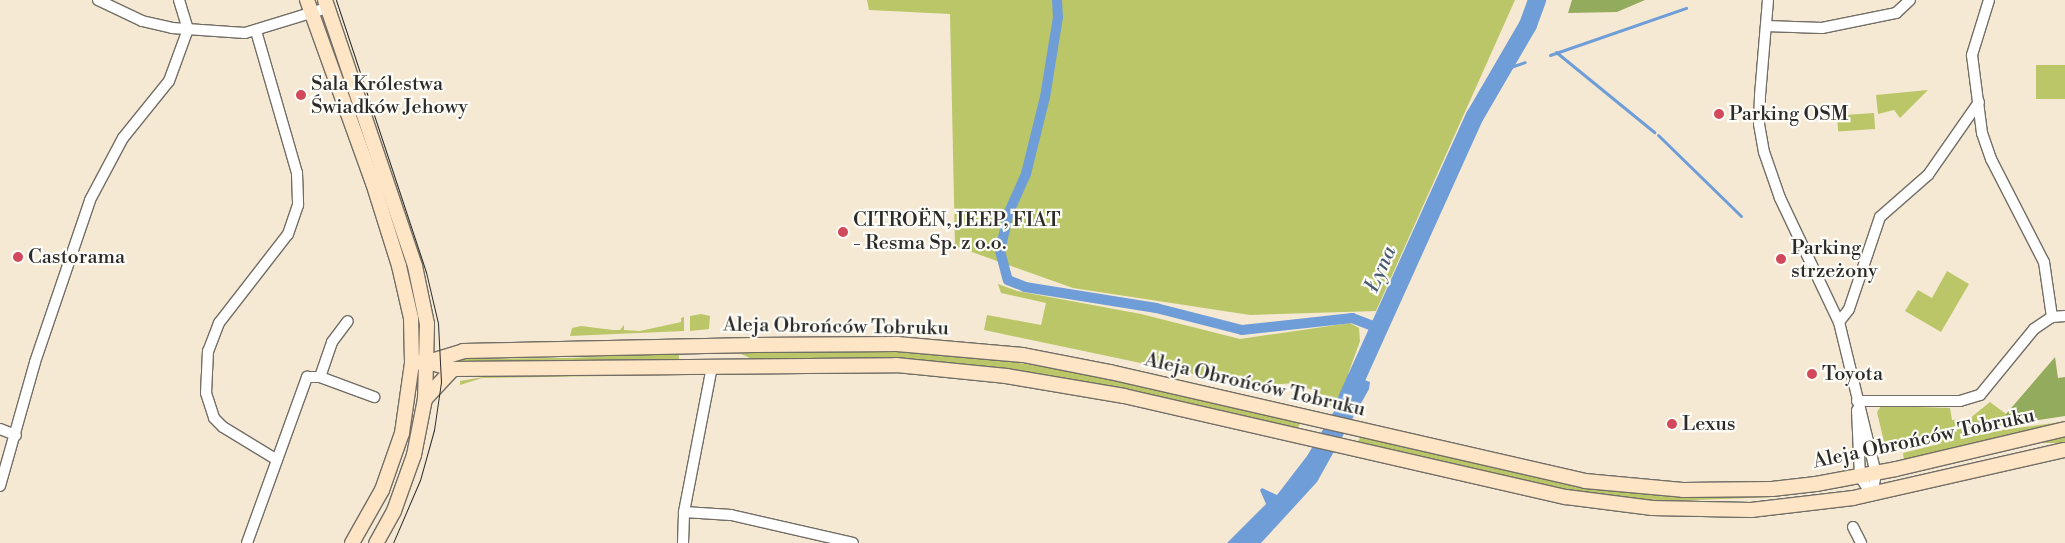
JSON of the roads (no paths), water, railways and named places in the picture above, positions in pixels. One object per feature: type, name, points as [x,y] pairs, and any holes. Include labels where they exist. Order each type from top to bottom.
[{"type":"main road","points":[[326,4],[415,266],[427,324],[428,362],[425,399],[414,455],[403,488],[376,543]]},
{"type":"main road","points":[[309,6],[374,183],[408,303],[412,362],[409,400],[397,451],[382,490],[352,543]]},
{"type":"main road","name":"Aleja Obrońców Tobruku","points":[[428,362],[463,351],[897,344],[1023,355],[1576,479],[1633,487],[1683,490],[1772,489],[1860,477],[2065,429]]},
{"type":"main road","name":"Aleja Obrońców Tobruku","points":[[412,362],[428,362],[453,369],[896,365],[1006,376],[1124,396],[1566,497],[1620,506],[1752,510],[1872,495],[2065,450]]},
{"type":"main road","points":[[425,399],[453,369]]},
{"type":"street","points":[[98,0],[142,21],[188,29],[256,31],[288,21],[309,6],[326,4]]},
{"type":"street","points":[[0,486],[16,435],[35,362],[90,200],[123,138],[169,81],[188,29],[179,0]]},
{"type":"street","points":[[1768,0],[1759,124],[1767,165],[1839,322],[1876,474],[1872,495]]},
{"type":"street","points":[[1766,26],[1822,28],[1896,13],[1910,0]]},
{"type":"street","points":[[1989,0],[1972,55],[1982,133],[1991,159],[2044,262],[2052,317]]},
{"type":"street","points":[[256,31],[296,173],[298,205],[288,234],[219,323],[208,351],[206,393],[214,418],[223,427],[277,460]]},
{"type":"street","points":[[1839,322],[1849,309],[1880,217],[1928,175],[1962,130],[1979,102]]},
{"type":"street","points":[[1962,130],[1982,133]]},
{"type":"street","points":[[1857,401],[1960,401],[1980,395],[2020,344],[2052,317],[2065,316]]},
{"type":"street","points":[[320,377],[332,342],[348,322]]},
{"type":"street","points":[[683,543],[684,512],[712,366]]},
{"type":"street","points":[[247,543],[307,377],[320,377],[363,396],[374,397]]},
{"type":"street","points":[[1857,401],[1860,477],[1872,495]]},
{"type":"street","points":[[0,429],[16,435]]},
{"type":"street","name":"Aleja Obrońców Tobruku","points":[[2034,457],[2065,458]]},
{"type":"street","points":[[684,512],[731,515],[853,543]]},
{"type":"street","points":[[1853,527],[1861,543]]},
{"type":"water","points":[[1348,374],[1370,382],[1369,389],[1317,482],[1261,543],[1227,543],[1266,504],[1260,490],[1262,488],[1277,495],[1307,456],[1336,408]]},
{"type":"waterway","points":[[1057,0],[1058,17],[1045,97],[1026,174],[1009,212],[1000,251],[1008,280],[1025,287],[1156,308],[1242,330],[1352,318],[1378,328]]},
{"type":"waterway","name":"Łyna","points":[[1347,399],[1475,116],[1528,25],[1537,0]]},
{"type":"waterway","points":[[1550,55],[1686,8]]},
{"type":"waterway","points":[[1556,52],[1654,132]]},
{"type":"waterway","points":[[1502,70],[1525,62]]},
{"type":"waterway","points":[[1658,135],[1741,216]]},
{"type":"tram line","points":[[336,0],[426,272],[438,323],[441,382],[434,430],[420,480],[393,543]]},
{"type":"place","name":"Sala Królestwa Świadków Jehowy","points":[[301,95]]},
{"type":"place","name":"Parking OSM","points":[[1719,114]]},
{"type":"place","name":"CITROËN, JEEP, FIAT - Resma Sp. z o.o.","points":[[843,232]]},
{"type":"place","name":"Castorama","points":[[18,257]]},
{"type":"place","name":"Parking strzeżony","points":[[1781,259]]},
{"type":"place","name":"Toyota","points":[[1812,374]]},
{"type":"place","name":"Lexus","points":[[1672,424]]}]
